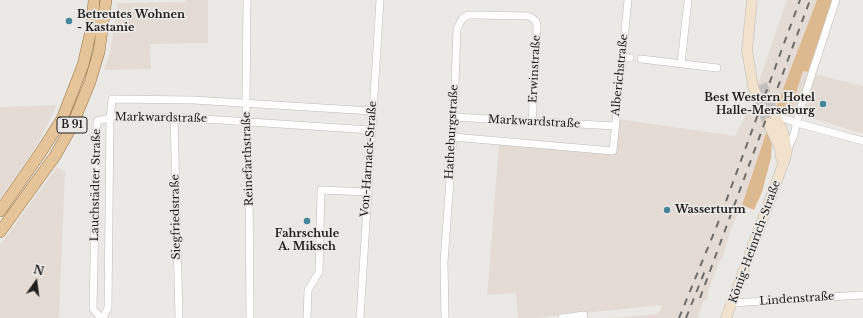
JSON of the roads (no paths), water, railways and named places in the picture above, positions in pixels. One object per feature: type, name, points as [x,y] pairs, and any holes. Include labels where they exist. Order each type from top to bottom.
[{"type":"main road","name":"B 91","points":[[0,211],[42,152],[62,119],[76,85],[86,53],[92,26],[94,0]]},
{"type":"main road","name":"B 91","points":[[0,232],[55,156],[72,126],[90,82],[99,52],[106,0]]},
{"type":"main road","points":[[752,0],[747,43],[753,86],[757,97]]},
{"type":"main road","points":[[752,73],[762,84]]},
{"type":"main road","points":[[772,117],[782,132],[787,150]]},
{"type":"main road","name":"König-Heinrich-Straße","points":[[772,117],[780,150],[782,166]]},
{"type":"main road","name":"König-Heinrich-Straße","points":[[726,318],[776,188],[787,150]]},
{"type":"street","name":"Reinefarthstraße","points":[[247,0],[246,103],[250,318]]},
{"type":"street","name":"Von-Harnack-Straße","points":[[360,318],[380,0]]},
{"type":"street","name":"Alberichstraße","points":[[612,151],[628,0]]},
{"type":"street","points":[[681,64],[688,0]]},
{"type":"street","name":"König-Heinrich-Straße","points":[[787,150],[836,0]]},
{"type":"street","name":"Hatheburgstraße","points":[[446,318],[444,262],[459,22],[468,15],[532,17]]},
{"type":"street","name":"Erwinstraße","points":[[532,17],[537,25],[532,122]]},
{"type":"street","points":[[622,57],[630,58]]},
{"type":"street","points":[[641,59],[717,68]]},
{"type":"street","name":"Markwardstraße","points":[[371,130],[174,117],[110,118],[112,99],[193,100],[372,111]]},
{"type":"street","points":[[772,117],[780,116],[797,123],[863,140]]},
{"type":"street","name":"Siegfriedstraße","points":[[174,117],[179,318]]},
{"type":"street","name":"Markwardstraße","points":[[453,117],[615,126]]},
{"type":"street","name":"Lauchstädter Straße","points":[[110,118],[108,308],[102,318],[93,309],[97,121],[110,118]]},
{"type":"street","name":"Markwardstraße","points":[[453,137],[612,151]]},
{"type":"street","points":[[307,318],[308,290],[319,272],[321,190],[367,192]]},
{"type":"street","name":"Lindenstraße","points":[[732,303],[863,295]]},
{"type":"street","points":[[562,318],[584,317]]},
{"type":"tunnel","points":[[762,84],[773,111]]},
{"type":"tunnel","points":[[757,97],[768,123]]},
{"type":"railway","points":[[679,318],[718,223],[800,0]]},
{"type":"railway","points":[[700,298],[810,0]]},
{"type":"railway","points":[[686,318],[706,268]]},
{"type":"place","name":"Betreutes Wohnen - Kastanie","points":[[69,21]]},
{"type":"place","name":"Best Western Hotel Halle-Merseburg","points":[[823,104]]},
{"type":"place","name":"Wasserturm","points":[[667,210]]},
{"type":"place","name":"Fahrschule A. Miksch","points":[[307,221]]}]
